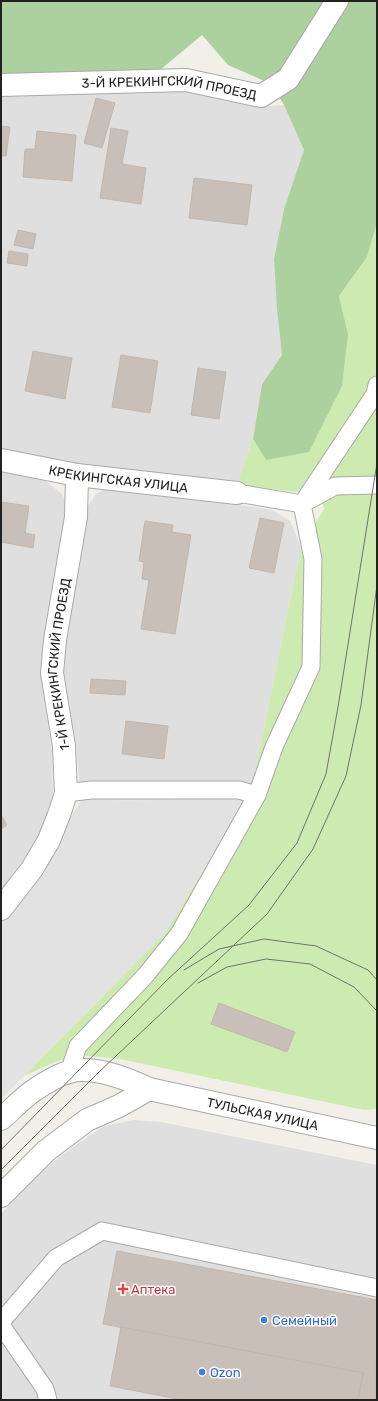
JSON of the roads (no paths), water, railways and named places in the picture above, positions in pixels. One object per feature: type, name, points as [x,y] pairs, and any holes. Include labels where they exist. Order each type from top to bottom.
[{"type":"street","name":"3-Й КРЕКИНГСКИЙ ПРОЕЗД","points":[[1,84],[186,80],[261,96],[288,79],[337,1]]},
{"type":"street","name":"КРЕКИНГСКАЯ УЛИЦА","points":[[1,460],[77,475],[237,493]]},
{"type":"street","name":"1-Й КРЕКИНГСКИЙ ПРОЕЗД","points":[[1,909],[32,870],[49,840],[66,793],[64,746],[52,673],[55,640],[76,517],[77,475]]},
{"type":"street","name":"ТУЛЬСКАЯ УЛИЦА","points":[[1,1119],[35,1089],[69,1072],[100,1072],[128,1079],[149,1089],[377,1138]]},
{"type":"street","points":[[1,1196],[46,1151],[87,1120],[119,1106],[149,1089]]},
{"type":"lane","points":[[69,1072],[78,1046],[146,976],[179,934],[257,795],[274,748],[311,667],[313,559],[302,504],[375,394],[377,385]]},
{"type":"lane","points":[[237,493],[302,504],[335,486],[377,485]]},
{"type":"lane","points":[[66,793],[91,790],[239,790],[257,795]]},
{"type":"lane","points":[[48,1400],[45,1389],[1,1324],[56,1258],[102,1231],[377,1288]]},
{"type":"tram line","points":[[1,1150],[168,979],[249,905],[297,843],[326,774],[377,463]]},
{"type":"tram line","points":[[1,1170],[100,1071],[267,914],[313,849],[346,776],[361,705],[377,585]]},
{"type":"tram line","points":[[184,970],[219,949],[264,939],[316,946],[368,970],[377,980]]},
{"type":"tram line","points":[[198,983],[227,967],[266,959],[310,964],[354,987],[377,1011]]},
{"type":"place","name":"Аптека","points":[[123,1289]]},
{"type":"place","name":"Семейный","points":[[264,1320]]},
{"type":"place","name":"Ozon","points":[[202,1372]]}]
